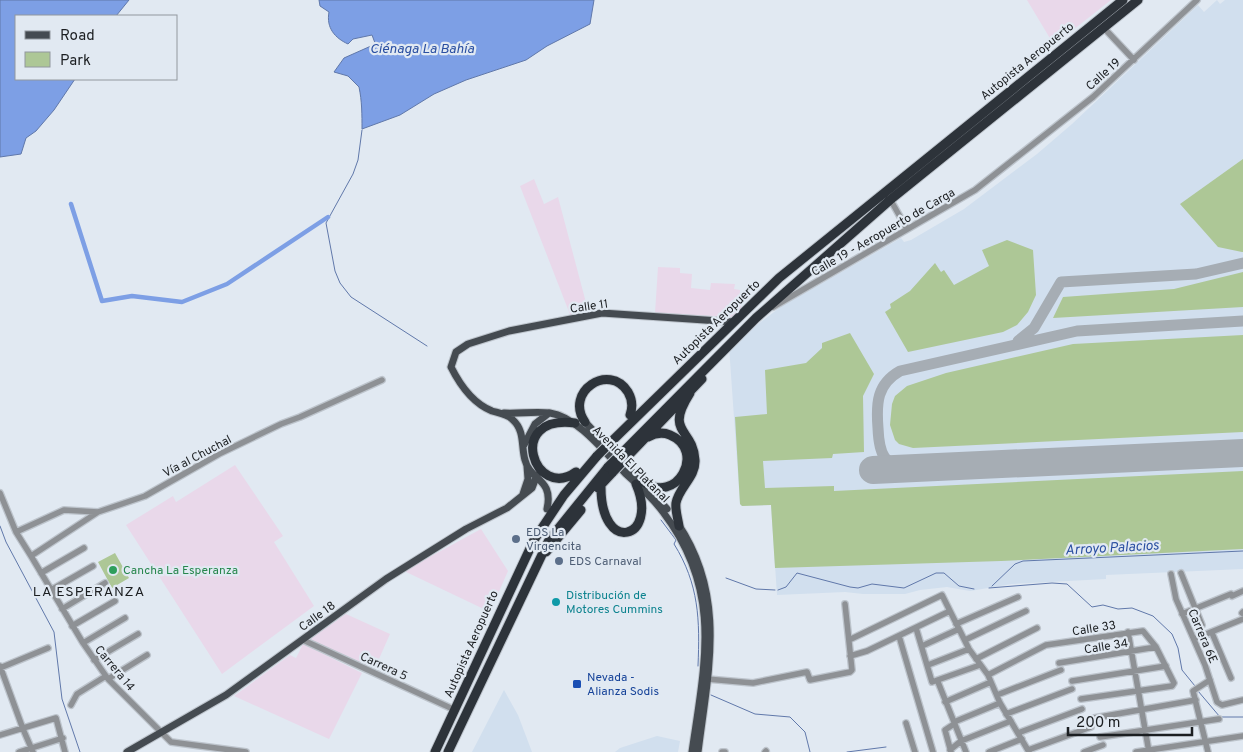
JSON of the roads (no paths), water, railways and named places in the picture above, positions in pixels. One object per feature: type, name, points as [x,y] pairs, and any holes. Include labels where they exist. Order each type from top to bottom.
[{"type":"highway","name":"Autopista Aeropuerto","points":[[448,752],[549,540],[610,470],[721,352],[888,196],[1123,0]]},
{"type":"highway","name":"Autopista Aeropuerto","points":[[435,752],[520,567],[552,512],[596,454],[779,278],[888,196],[1138,0]]},
{"type":"highway","points":[[625,454],[646,438],[690,393],[708,373],[721,352]]},
{"type":"highway","points":[[585,422],[580,412],[580,397],[589,385],[599,380],[614,381],[626,390],[632,404],[630,415]]},
{"type":"highway","points":[[611,439],[630,415],[655,390],[671,383]]},
{"type":"highway","points":[[679,526],[676,501],[695,467],[693,451],[683,433],[678,418],[680,410],[690,393]]},
{"type":"highway","points":[[575,423],[559,422],[547,425],[535,436],[532,449],[536,465],[548,476],[565,478],[576,472]]},
{"type":"highway","points":[[639,482],[653,487],[670,486],[683,476],[687,464],[684,448],[673,436],[656,434],[646,438]]},
{"type":"highway","points":[[520,567],[522,553],[547,509],[576,472],[596,454]]},
{"type":"highway","points":[[540,557],[554,544],[601,485],[610,470]]},
{"type":"highway","points":[[601,485],[602,504],[606,520],[613,528],[623,532],[633,529],[642,518],[643,502],[639,482]]},
{"type":"main road","name":"Calle 11","points":[[453,355],[459,349],[487,337],[602,313],[734,322]]},
{"type":"main road","name":"Avenida El Platanal","points":[[453,355],[451,367],[468,395],[483,406],[510,417],[518,426],[526,465]]},
{"type":"main road","name":"Avenida El Platanal","points":[[499,413],[550,413],[575,423],[639,482],[676,529],[689,555],[702,595],[706,640],[697,712],[698,752]]},
{"type":"main road","points":[[523,448],[527,436],[535,424],[550,413]]},
{"type":"main road","name":"Avenida El Platanal","points":[[585,422],[679,526],[698,560],[709,603],[712,638],[707,679],[692,752]]},
{"type":"main road","points":[[526,465],[545,484],[549,496],[547,509]]},
{"type":"main road","points":[[520,498],[527,486],[526,465]]},
{"type":"main road","name":"Calle 18","points":[[127,752],[162,734],[226,695],[386,579],[466,529],[507,508],[529,491],[535,484],[537,476]]},
{"type":"main road","points":[[529,491],[540,489],[549,496]]},
{"type":"street","name":"Calle 19","points":[[1017,158],[1093,97],[1197,0]]},
{"type":"street","points":[[1103,27],[1134,60]]},
{"type":"street","name":"Calle 19 - Aeropuerto de Carga","points":[[756,318],[976,190],[1017,158]]},
{"type":"street","points":[[888,196],[907,230]]},
{"type":"street","name":"Vía al Chuchal","points":[[16,532],[64,510],[98,512],[145,496],[219,454],[281,424],[382,380]]},
{"type":"street","name":"Carrera 14","points":[[0,493],[16,532],[83,644],[107,677],[162,734],[175,744],[225,748],[246,752]]},
{"type":"street","points":[[31,556],[98,512]]},
{"type":"street","points":[[40,573],[84,548]]},
{"type":"street","points":[[51,590],[93,566]]},
{"type":"street","points":[[1181,573],[1202,625]]},
{"type":"street","name":"Carrera 6E","points":[[1171,574],[1176,599],[1210,680],[1218,705],[1243,700]]},
{"type":"street","points":[[62,608],[105,583]]},
{"type":"street","points":[[1182,614],[1243,591]]},
{"type":"street","points":[[849,640],[942,595],[969,649],[988,675],[1000,703],[1029,751],[1091,727]]},
{"type":"street","points":[[922,646],[1018,597]]},
{"type":"street","points":[[72,626],[115,601]]},
{"type":"street","points":[[707,679],[753,683],[807,672],[810,680],[852,672],[845,604]]},
{"type":"street","points":[[850,656],[899,636],[950,611]]},
{"type":"street","points":[[965,640],[1026,611]]},
{"type":"street","points":[[1194,640],[1212,633],[1243,615]]},
{"type":"street","points":[[83,644],[125,618]]},
{"type":"street","points":[[916,628],[932,682],[938,682],[980,665]]},
{"type":"street","points":[[976,658],[1037,628]]},
{"type":"street","name":"Calle 33","points":[[988,675],[1046,646],[1128,632],[1145,631],[1156,647]]},
{"type":"street","points":[[1128,632],[1149,751]]},
{"type":"street","points":[[1212,633],[1231,678]]},
{"type":"street","points":[[94,660],[138,634]]},
{"type":"street","points":[[899,636],[933,752]]},
{"type":"street","name":"Carrera 5","points":[[303,640],[455,710]]},
{"type":"street","points":[[1081,699],[1173,685],[1156,647]]},
{"type":"street","name":"Calle 34","points":[[1059,663],[1156,647]]},
{"type":"street","points":[[33,750],[23,729],[0,667],[48,648]]},
{"type":"street","points":[[928,665],[969,649]]},
{"type":"street","points":[[71,705],[77,694],[147,655]]},
{"type":"street","points":[[1072,681],[1166,666]]},
{"type":"street","points":[[997,695],[1061,670]]},
{"type":"street","points":[[1208,752],[1196,700],[1196,688],[1210,680]]},
{"type":"street","points":[[938,682],[966,752]]},
{"type":"street","points":[[945,702],[991,682]]},
{"type":"street","points":[[1006,714],[1072,689]]},
{"type":"street","points":[[1094,718],[1196,700]]},
{"type":"street","points":[[1000,703],[954,723],[944,730],[950,751],[961,741],[1011,721]]},
{"type":"street","points":[[1018,733],[1082,709]]},
{"type":"street","points":[[0,735],[56,718],[63,738],[65,752]]},
{"type":"street","points":[[1100,737],[1219,718]]},
{"type":"street","points":[[906,723],[915,752]]},
{"type":"street","points":[[1136,752],[1243,736]]},
{"type":"street","points":[[19,752],[33,750],[63,738]]},
{"type":"street","points":[[989,752],[1022,740]]},
{"type":"street","points":[[1084,752],[1103,745]]},
{"type":"water","points":[[0,0],[129,0],[117,15],[15,15],[15,80],[74,80],[54,110],[36,131],[26,138],[21,154],[0,157]]},
{"type":"water","name":"Ciénaga La Bahía","points":[[319,0],[594,0],[590,24],[547,46],[526,60],[466,80],[434,94],[400,115],[362,129],[359,87],[348,76],[334,72],[344,58],[375,43],[372,35],[353,39],[348,44],[339,39],[330,28],[329,12],[320,6]]},
{"type":"waterway","name":"Arroyo Palacios","points":[[362,130],[358,160],[353,174],[326,223],[335,271],[340,283],[351,297],[427,346]]},
{"type":"waterway","points":[[71,204],[102,301],[132,296],[182,302],[227,284],[328,217]]},
{"type":"waterway","points":[[661,520],[676,540],[674,544],[689,573],[693,588],[699,633],[698,666]]},
{"type":"waterway","points":[[0,526],[6,542],[54,632],[62,699],[80,752]]},
{"type":"waterway","name":"Arroyo Palacios","points":[[992,586],[1015,564],[1023,561],[1243,551]]},
{"type":"waterway","name":"Arroyo Palacios","points":[[778,590],[786,587],[797,573],[858,588],[872,584],[904,588],[936,573],[944,573],[959,586],[974,589]]},
{"type":"waterway","name":"Arroyo Palacios","points":[[726,578],[756,589],[775,590]]},
{"type":"waterway","points":[[989,588],[1052,583],[1067,584],[1092,607],[1103,605],[1118,609],[1132,608],[1153,616],[1172,634],[1178,648],[1182,670],[1195,686]]},
{"type":"waterway","points":[[1198,691],[1220,717],[1243,717]]},
{"type":"waterway","points":[[711,695],[755,714],[790,717],[805,732],[810,752]]},
{"type":"waterway","points":[[847,752],[886,747]]},
{"type":"place","name":"EDS La Virgencita","points":[[516,539]]},
{"type":"place","name":"EDS Carnaval","points":[[559,561]]},
{"type":"place","name":"Cancha La Esperanza","points":[[113,570]]},
{"type":"place","name":"Distribución de Motores Cummins","points":[[556,602]]},
{"type":"place","name":"Nevada - Alianza Sodis","points":[[577,684]]},
{"type":"district","name":"LA ESPERANZA","points":[[89,591]]}]
